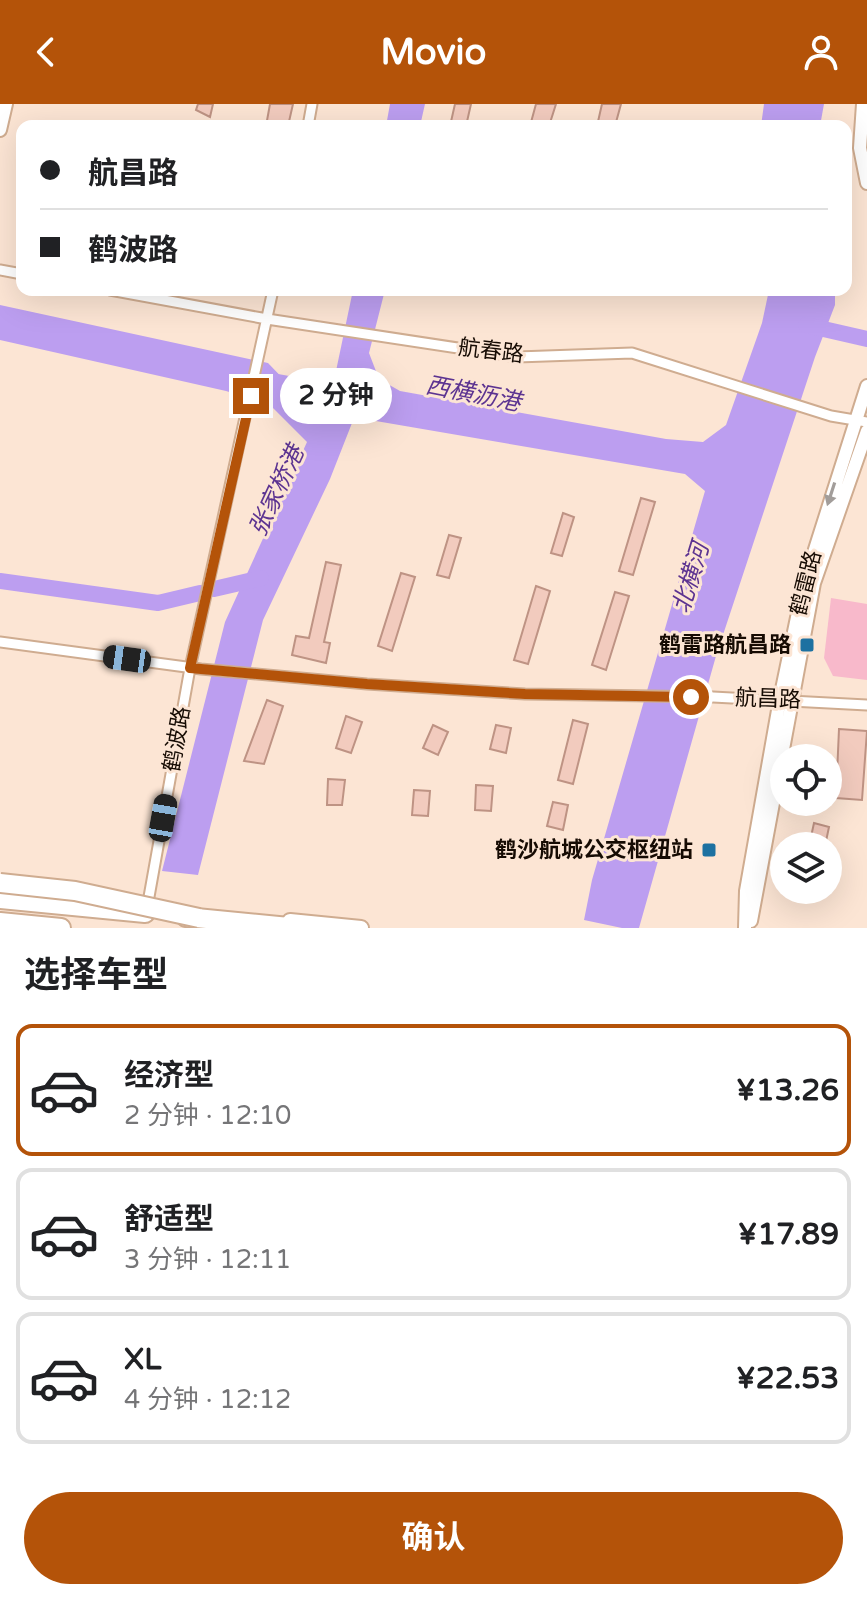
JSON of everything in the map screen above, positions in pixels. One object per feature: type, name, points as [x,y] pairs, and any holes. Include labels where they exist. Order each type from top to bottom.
[{"type":"highway","points":[[0,883],[75,891],[199,918]]},
{"type":"highway","points":[[0,896],[299,928]]},
{"type":"highway","points":[[0,926],[61,928]]},
{"type":"main road","points":[[0,896],[361,928]]},
{"type":"street","points":[[0,130],[6,104]]},
{"type":"street","points":[[863,104],[860,148],[867,183]]},
{"type":"street","name":"航春路","points":[[142,296],[267,319],[517,357],[632,353],[831,416],[862,421]]},
{"type":"street","name":"鹤波路","points":[[147,908],[190,668],[272,296]]},
{"type":"street","name":"鹤雷路","points":[[748,928],[746,891],[804,584],[862,421],[867,386]]},
{"type":"street","points":[[748,928],[814,583],[867,431]]},
{"type":"street","name":"航昌路","points":[[0,642],[190,668],[367,684],[511,693],[780,699],[867,705]]},
{"type":"shaded area","points":[[831,598],[867,604],[867,680],[833,676],[824,658]]},
{"type":"water","points":[[390,104],[425,104],[421,120],[387,120]]},
{"type":"water","points":[[764,104],[824,104],[821,120],[762,120]]},
{"type":"water","name":"北横河","points":[[352,296],[383,296],[369,353],[379,379],[400,391],[666,439],[703,442],[726,425],[762,323],[768,296],[835,296],[835,305],[716,656],[639,928],[622,928],[584,920],[592,880],[705,491],[685,474],[370,420],[352,423],[330,479],[263,620],[198,875],[162,871],[225,622],[307,442],[270,405],[226,391],[0,340],[0,305],[268,363],[306,398],[323,396],[332,390]]},
{"type":"building","points":[[198,104],[213,104],[210,117],[196,110]]},
{"type":"building","points":[[270,104],[293,104],[289,120],[267,120]]},
{"type":"building","points":[[455,104],[471,104],[467,120],[451,120]]},
{"type":"building","points":[[536,104],[556,104],[551,120],[532,120]]},
{"type":"building","points":[[602,104],[621,104],[617,120],[598,120]]},
{"type":"building","points":[[641,498],[655,502],[633,575],[619,571]]},
{"type":"building","points":[[563,513],[574,517],[562,556],[551,553]]},
{"type":"building","points":[[449,535],[461,538],[449,578],[437,575]]},
{"type":"building","points":[[326,562],[341,565],[324,642],[330,643],[326,663],[292,655],[296,636],[309,638]]},
{"type":"building","points":[[401,573],[415,577],[392,651],[378,646]]},
{"type":"building","points":[[536,586],[550,591],[528,664],[514,660]]},
{"type":"building","points":[[615,592],[629,596],[606,670],[592,665]]},
{"type":"building","points":[[267,700],[283,706],[264,764],[244,761]]},
{"type":"building","points":[[346,716],[362,722],[351,753],[336,748]]},
{"type":"building","points":[[573,720],[588,724],[573,784],[558,780]]},
{"type":"building","points":[[433,725],[448,732],[438,755],[423,748]]},
{"type":"building","points":[[496,725],[511,728],[506,753],[490,749]]},
{"type":"building","points":[[839,729],[867,731],[862,800],[842,798],[842,744],[838,744]]},
{"type":"building","points":[[328,779],[345,780],[342,805],[327,805]]},
{"type":"building","points":[[476,785],[493,786],[491,811],[475,810]]},
{"type":"building","points":[[414,790],[430,791],[428,816],[412,815]]},
{"type":"building","points":[[553,802],[568,805],[563,830],[547,826]]},
{"type":"building","points":[[814,823],[829,827],[828,832],[812,832]]},
{"type":"waterway","name":"西横沥港","points":[[806,325],[867,339]]},
{"type":"waterway","name":"西横沥港","points":[[267,380],[350,395]]},
{"type":"waterway","points":[[214,589],[261,578]]},
{"type":"waterway","points":[[0,581],[158,603],[200,593]]},
{"type":"place","name":"鹤雷路航昌路","points":[[807,645]]},
{"type":"place","name":"鹤沙航城公交枢纽站","points":[[709,850]]},
{"type":"route","points":[[251,396],[190,668],[525,694],[691,697]]},
{"type":"water label","name":"张家桥港","points":[[277,491]]}]
